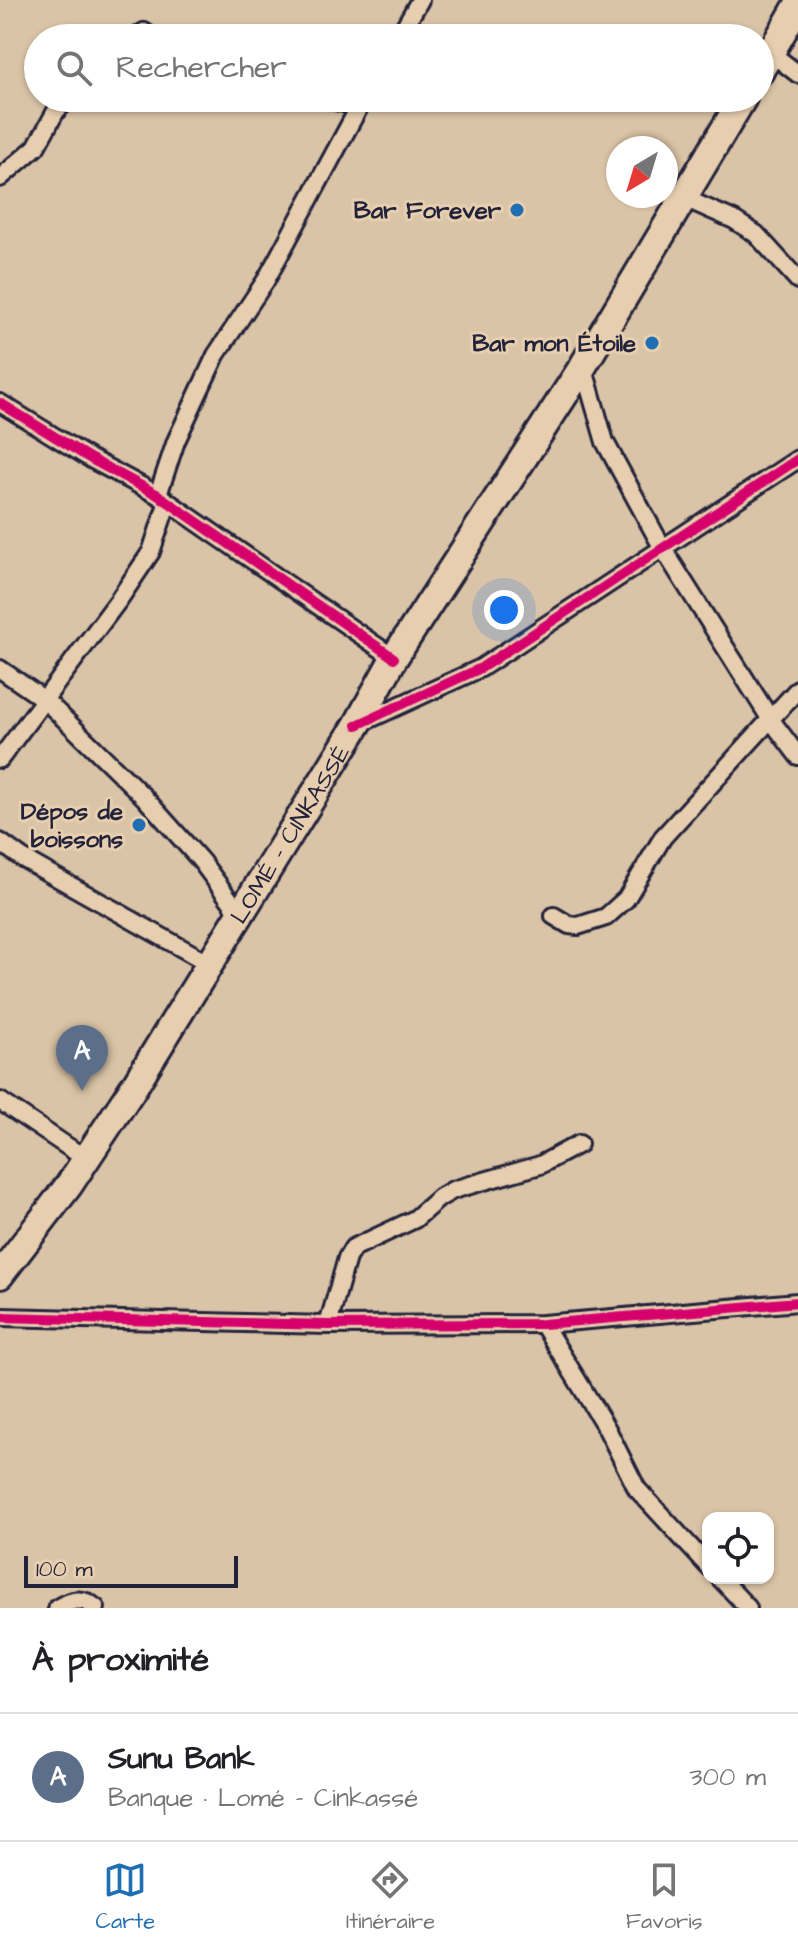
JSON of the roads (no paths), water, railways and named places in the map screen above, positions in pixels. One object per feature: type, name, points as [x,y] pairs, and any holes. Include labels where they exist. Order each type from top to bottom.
[{"type":"highway","points":[[774,48],[798,5]]},
{"type":"highway","name":"LOMÉ - CINKASSÉ","points":[[0,1275],[69,1185],[241,915],[357,725],[394,658],[583,366],[734,112]]},
{"type":"street","points":[[406,24],[420,0]]},
{"type":"street","points":[[774,65],[798,74]]},
{"type":"street","points":[[0,178],[36,147],[55,112]]},
{"type":"street","points":[[0,759],[151,552],[176,441],[216,355],[266,280],[357,112]]},
{"type":"street","points":[[682,197],[734,220],[756,234],[798,280]]},
{"type":"street","points":[[583,366],[605,442],[662,547],[771,720],[798,756]]},
{"type":"street","points":[[0,403],[162,499],[394,658]]},
{"type":"street","points":[[357,725],[481,668],[798,459]]},
{"type":"street","points":[[0,669],[45,700],[144,797],[201,861],[241,915]]},
{"type":"street","points":[[554,916],[569,925],[578,926],[606,917],[626,899],[663,837],[798,689]]},
{"type":"street","points":[[0,842],[22,858],[210,964]]},
{"type":"street","points":[[0,1101],[86,1159]]},
{"type":"street","points":[[328,1325],[347,1258],[353,1248],[415,1219],[453,1190],[540,1165],[579,1144]]},
{"type":"street","points":[[0,1317],[328,1325],[543,1324],[798,1302]]},
{"type":"street","points":[[543,1324],[607,1429],[637,1489],[702,1559]]},
{"type":"street","points":[[726,1584],[748,1608]]},
{"type":"street","points":[[57,1608],[72,1600],[88,1601],[96,1608]]},
{"type":"place","name":"Bar Forever","points":[[517,210]]},
{"type":"place","name":"Bar mon Étoile","points":[[652,343]]},
{"type":"place","name":"Dépos de boissons","points":[[139,825]]},
{"type":"place","name":"Sunu Bank","points":[[82,1091]]}]
